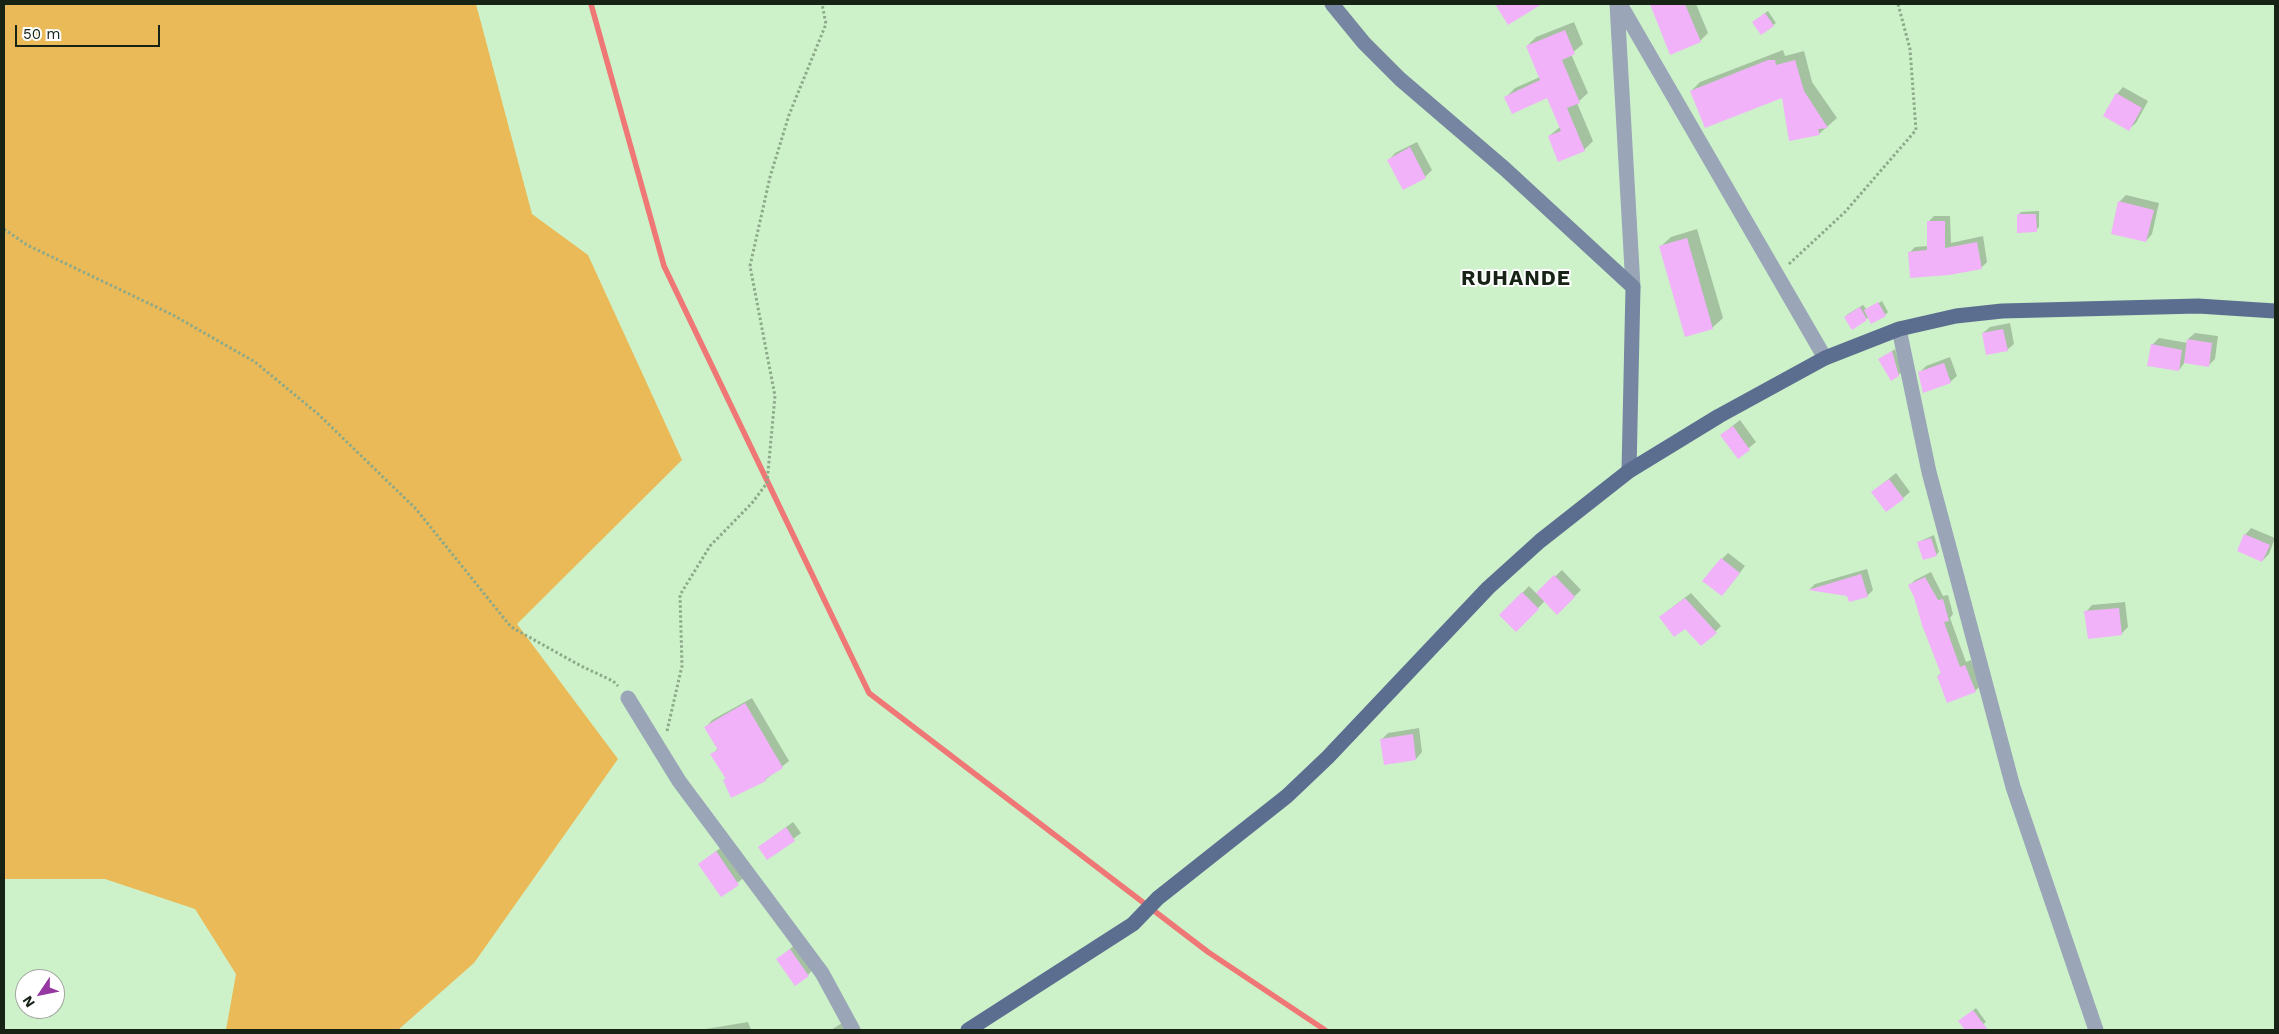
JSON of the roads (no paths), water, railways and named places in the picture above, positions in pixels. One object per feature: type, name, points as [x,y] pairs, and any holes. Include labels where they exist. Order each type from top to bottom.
[{"type":"main road","points":[[1332,4],[1364,43],[1400,79],[1505,168],[1632,287],[1629,471]]},
{"type":"main road","points":[[968,1030],[1133,924],[1158,898],[1287,796],[1328,757],[1488,588],[1540,541],[1629,471],[1719,416],[1825,358],[1900,329],[1956,316],[2002,311],[2198,306],[2275,311]]},
{"type":"street","points":[[1618,4],[1632,287]]},
{"type":"street","points":[[1618,4],[1825,358]]},
{"type":"street","points":[[1900,329],[1929,472],[2013,787],[2096,1030]]},
{"type":"street","points":[[628,698],[679,782],[822,973],[853,1030]]},
{"type":"waterway","points":[[591,4],[664,266],[869,693],[1208,952],[1325,1030]]},
{"type":"district","name":"RUHANDE","points":[[1516,279]]}]
